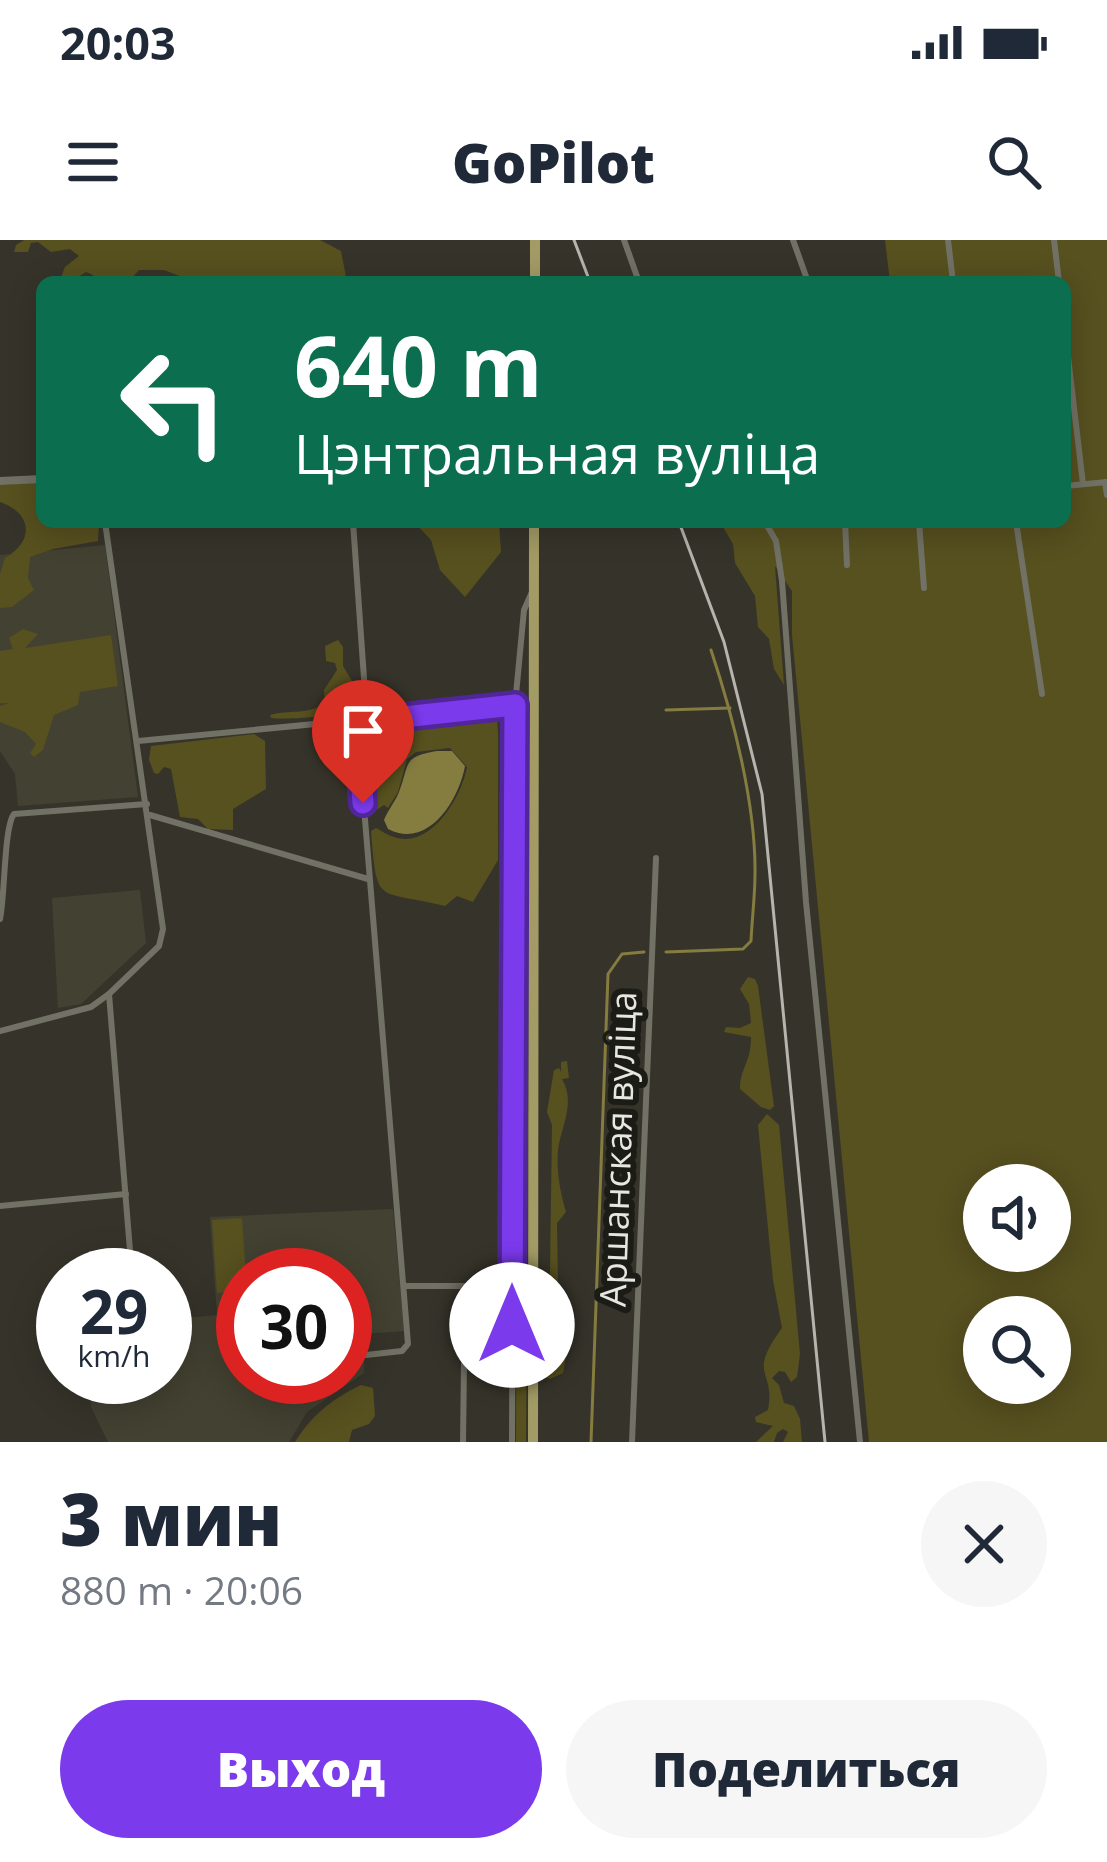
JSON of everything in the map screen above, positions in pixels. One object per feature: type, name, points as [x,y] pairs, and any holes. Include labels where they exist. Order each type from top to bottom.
[{"type":"main road","points":[[535,240],[535,276]]},
{"type":"main road","points":[[532,1442],[534,528]]},
{"type":"street","points":[[624,240],[637,276]]},
{"type":"street","points":[[793,240],[806,276]]},
{"type":"street","points":[[948,240],[952,276]]},
{"type":"street","points":[[1054,240],[1058,276]]},
{"type":"street","points":[[1071,382],[1083,484]]},
{"type":"street","points":[[0,482],[36,479]]},
{"type":"street","points":[[1071,485],[1106,482],[1107,495]]},
{"type":"street","points":[[0,1030],[91,1007],[154,953],[163,937],[150,815],[106,528]]},
{"type":"street","points":[[353,528],[368,879],[407,1344],[402,1351],[372,1354]]},
{"type":"street","points":[[768,528],[776,541],[782,581],[806,902],[860,1442]]},
{"type":"street","points":[[845,528],[847,565]]},
{"type":"street","points":[[919,528],[924,588]]},
{"type":"street","points":[[1017,528],[1042,694]]},
{"type":"street","points":[[512,1442],[515,705],[524,610],[534,588]]},
{"type":"street","points":[[138,741],[533,703]]},
{"type":"street","points":[[0,919],[8,869],[7,823],[14,814],[148,804]]},
{"type":"street","points":[[150,815],[368,879]]},
{"type":"street","name":"Аршанская вуліца","points":[[632,1442],[656,858]]},
{"type":"street","points":[[514,916],[535,916]]},
{"type":"street","points":[[109,994],[130,1248]]},
{"type":"street","points":[[0,1206],[126,1194]]},
{"type":"street","points":[[405,1286],[512,1286]]},
{"type":"street","points":[[465,1286],[466,1440]]},
{"type":"shaded area","points":[[24,240],[320,240],[341,251],[346,276],[180,276],[164,270],[139,270],[134,276],[86,272],[61,276],[79,256],[70,249],[51,252],[38,242],[31,243],[28,252],[14,252]]},
{"type":"shaded area","points":[[885,240],[1107,240],[1107,1442],[869,1442],[792,635],[792,591],[775,566],[784,685],[774,669],[769,639],[758,627],[755,596],[735,563],[733,544],[724,528],[1071,528],[1071,276],[889,276]]},
{"type":"shaded area","points":[[36,482],[36,528],[99,528],[98,541],[30,557],[28,578],[34,590],[12,607],[0,608],[5,558],[21,544],[26,528],[18,513],[0,502],[0,485]]},
{"type":"shaded area","points":[[420,528],[499,528],[501,552],[465,597],[440,570],[431,540]]},
{"type":"shaded area","points":[[105,545],[138,797],[18,806],[15,774],[0,751],[0,555]]},
{"type":"shaded area","points":[[23,629],[38,634],[25,648],[111,635],[118,686],[80,692],[78,705],[54,715],[43,750],[34,757],[30,753],[36,744],[25,732],[0,722],[0,706],[9,703],[0,703],[0,651],[13,649],[9,638]]},
{"type":"shaded area","points":[[338,640],[343,666],[360,694],[355,709],[271,718],[325,703],[324,690],[337,670],[335,663],[326,661],[325,646]]},
{"type":"shaded area","points":[[520,713],[529,718],[529,904],[525,910],[518,902],[517,888]]},
{"type":"shaded area","points":[[491,714],[497,719],[498,732],[498,860],[473,902],[457,896],[445,906],[385,891],[376,873],[371,831],[376,828],[408,839],[432,828],[459,792],[467,767],[450,748],[416,752],[407,759],[388,808],[384,805],[376,810],[374,769],[390,766],[382,756],[375,756],[374,729],[379,723]]},
{"type":"shaded area","points":[[254,734],[265,741],[266,789],[233,809],[233,830],[208,829],[198,819],[180,817],[171,769],[154,773],[151,746]]},
{"type":"shaded area","points":[[437,751],[452,751],[465,766],[449,806],[416,833],[388,829],[384,820],[409,763]]},
{"type":"shaded area","points":[[140,890],[146,943],[81,1004],[58,1008],[52,898]]},
{"type":"shaded area","points":[[525,919],[529,928],[526,1442],[516,1442],[518,946],[519,924]]},
{"type":"shaded area","points":[[748,977],[758,986],[774,1106],[770,1110],[740,1089],[751,1037],[724,1032],[726,1027],[751,1023],[749,1004],[740,989]]},
{"type":"shaded area","points":[[567,1061],[569,1078],[562,1079],[568,1104],[558,1161],[566,1212],[557,1223],[559,1346],[566,1356],[563,1373],[550,1379],[544,1376],[549,1344],[552,1125],[547,1112],[554,1070],[561,1072],[561,1062]]},
{"type":"shaded area","points":[[767,1114],[779,1125],[800,1354],[797,1377],[791,1382],[779,1371],[772,1378],[784,1403],[794,1406],[802,1442],[783,1442],[788,1432],[783,1429],[774,1442],[756,1442],[773,1426],[756,1422],[755,1417],[768,1410],[764,1365],[782,1328],[758,1125]]},
{"type":"shaded area","points":[[393,1209],[404,1331],[372,1333],[372,1248],[216,1248],[216,1301],[210,1217]]},
{"type":"shaded area","points":[[242,1218],[244,1248],[216,1248],[216,1278],[212,1220]]},
{"type":"shaded area","points":[[216,1315],[216,1404],[319,1404],[307,1412],[289,1442],[108,1442],[91,1404],[192,1404],[192,1317]]},
{"type":"shaded area","points":[[373,1388],[375,1416],[369,1424],[352,1430],[349,1442],[295,1442],[324,1408],[372,1404]]},
{"type":"waterway","points":[[666,952],[743,949],[751,941],[752,819],[735,732],[711,650]]},
{"type":"waterway","points":[[666,710],[730,708]]},
{"type":"waterway","points":[[591,1442],[608,974],[622,954],[644,952]]},
{"type":"railway","points":[[574,240],[588,276]]},
{"type":"railway","points":[[681,528],[724,642],[762,794],[825,1442]]},
{"type":"route","points":[[363,803],[357,722],[515,705],[512,1325]]}]
